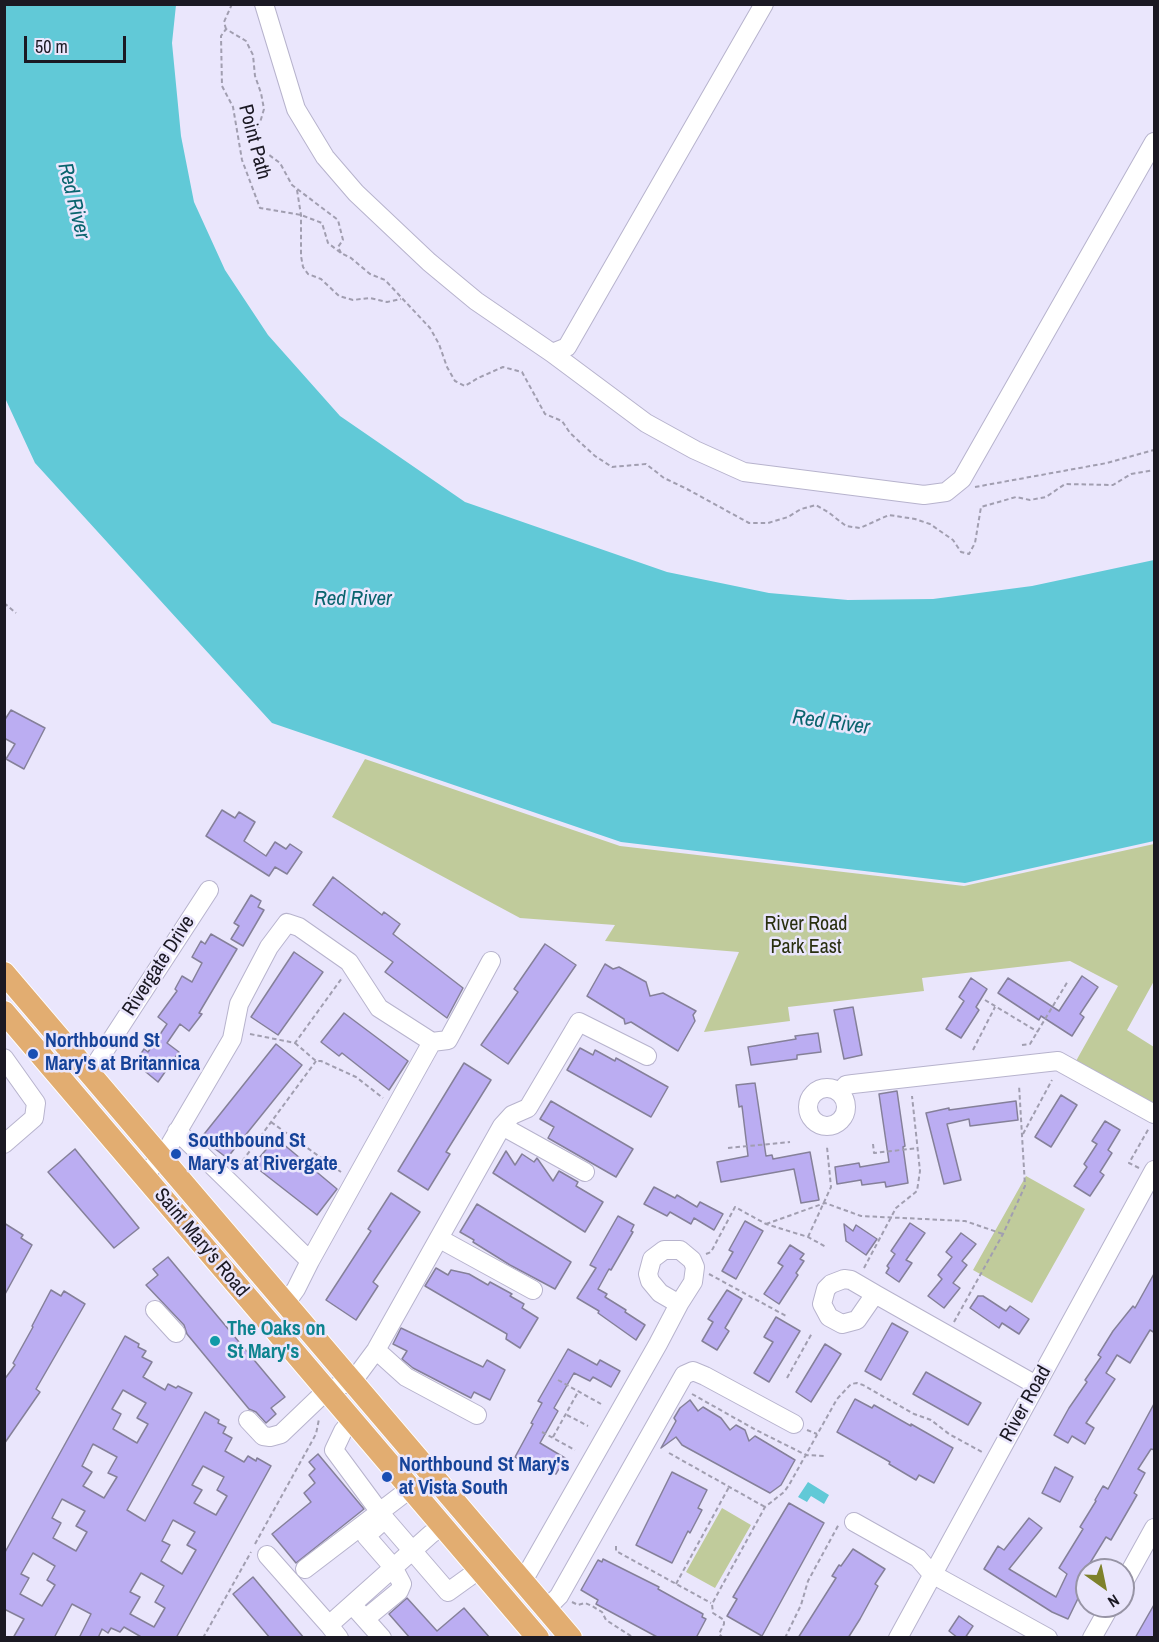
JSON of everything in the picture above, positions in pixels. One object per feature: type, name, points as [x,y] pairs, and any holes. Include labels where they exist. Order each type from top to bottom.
[{"type":"main road","name":"Saint Mary's Road","points":[[4,973],[572,1638]]},
{"type":"main road","name":"Saint Mary's Road","points":[[6,1016],[26,1038],[82,1115],[143,1175],[538,1638]]},
{"type":"main road","points":[[443,1526],[477,1527]]},
{"type":"street","points":[[264,4],[296,109],[325,157],[356,193],[429,262],[476,301],[552,353],[646,423],[695,450],[744,472],[924,495],[946,492],[962,479],[1155,142]]},
{"type":"street","points":[[552,353],[567,347],[764,4]]},
{"type":"street","name":"Rivergate Drive","points":[[90,1073],[208,890]]},
{"type":"street","points":[[143,1175],[162,1158],[232,1039],[239,1004],[269,947],[287,923],[299,927],[341,956],[353,968],[379,1008],[432,1042],[448,1040],[491,961]]},
{"type":"street","points":[[248,1420],[263,1436],[281,1434],[327,1390],[353,1381],[376,1350],[502,1126],[512,1116],[528,1108],[579,1022],[647,1056]]},
{"type":"street","points":[[4,1144],[34,1118],[36,1103],[5,1058],[26,1038]]},
{"type":"street","points":[[286,1303],[296,1289],[432,1042]]},
{"type":"street","points":[[840,1093],[846,1085],[1058,1060],[1152,1120]]},
{"type":"street","points":[[502,1126],[585,1172]]},
{"type":"street","points":[[177,1131],[310,1261]]},
{"type":"street","name":"River Road","points":[[898,1638],[1036,1385],[1147,1169]]},
{"type":"street","points":[[440,1239],[533,1290]]},
{"type":"street","points":[[523,1581],[693,1282],[695,1267],[692,1260],[680,1250],[672,1249],[657,1253],[649,1266],[650,1281],[654,1288],[679,1304]]},
{"type":"street","points":[[875,1294],[1036,1385]]},
{"type":"street","points":[[155,1310],[176,1333]]},
{"type":"street","points":[[376,1350],[406,1377],[477,1415]]},
{"type":"street","points":[[547,1608],[559,1596],[684,1375],[693,1371],[705,1376],[794,1424]]},
{"type":"street","points":[[352,1420],[343,1431],[334,1450],[382,1515],[447,1592],[480,1569]]},
{"type":"street","points":[[305,1569],[382,1515],[411,1488]]},
{"type":"street","points":[[365,1619],[399,1591],[402,1584],[393,1568],[366,1536],[382,1515]]},
{"type":"street","points":[[854,1521],[918,1558],[932,1574],[1048,1638]]},
{"type":"street","points":[[267,1555],[334,1631],[352,1604],[443,1526]]},
{"type":"street","points":[[1135,1563],[1155,1528]]},
{"type":"street","points":[[352,1604],[382,1638]]},
{"type":"street","points":[[1092,1638],[1103,1618]]},
{"type":"path","name":"Point Path","points":[[226,29],[221,36],[222,86],[233,107],[242,160],[260,208],[301,215],[322,223],[328,243],[341,253],[338,247],[343,240],[338,220],[292,185],[280,163],[261,149],[256,136],[264,108],[255,76],[253,55],[246,41],[226,29],[224,22],[232,4]]},
{"type":"path","points":[[297,188],[301,215],[301,256],[303,267],[308,274],[321,279],[339,296],[353,300],[369,298],[387,302],[401,299]]},
{"type":"path","points":[[946,492],[1107,463],[1155,450]]},
{"type":"path","points":[[4,603],[16,613]]},
{"type":"path","points":[[295,1042],[338,982],[353,968]]},
{"type":"path","points":[[1022,1045],[1030,1044],[1068,981]]},
{"type":"path","points":[[985,1000],[1038,1032]]},
{"type":"path","points":[[973,1050],[995,1007]]},
{"type":"path","points":[[234,1030],[295,1042],[316,1061],[321,1061],[356,1077],[395,1107]]},
{"type":"path","points":[[227,1180],[316,1061]]},
{"type":"path","points":[[1023,1134],[1052,1080]]},
{"type":"path","points":[[947,1335],[1002,1234],[1025,1186],[1019,1084]]},
{"type":"path","points":[[864,1268],[896,1208],[917,1191],[920,1171],[912,1096]]},
{"type":"path","points":[[1147,1169],[1129,1163],[1152,1120]]},
{"type":"path","points":[[271,1122],[334,1168],[355,1179]]},
{"type":"path","points":[[728,1148],[790,1142]]},
{"type":"path","points":[[873,1144],[874,1153],[918,1148]]},
{"type":"path","points":[[808,1237],[831,1187],[827,1147]]},
{"type":"path","points":[[766,1224],[825,1203],[861,1216],[965,1221],[1002,1234]]},
{"type":"path","points":[[692,1260],[711,1252],[735,1207],[766,1224],[808,1237],[826,1247]]},
{"type":"path","points":[[706,1273],[788,1317]]},
{"type":"path","points":[[787,1378],[812,1333]]},
{"type":"path","points":[[558,1380],[601,1404]]},
{"type":"path","points":[[723,1638],[719,1634],[724,1620],[713,1613],[712,1604],[765,1507],[784,1492],[837,1399],[851,1384],[857,1383],[914,1414],[931,1420],[957,1438],[996,1458]]},
{"type":"path","points":[[554,1437],[578,1392]]},
{"type":"path","points":[[692,1394],[806,1455],[824,1456]]},
{"type":"path","points":[[203,1638],[316,1434],[320,1414]]},
{"type":"path","points":[[566,1414],[588,1426]]},
{"type":"path","points":[[542,1431],[575,1450]]},
{"type":"path","points":[[669,1453],[765,1507]]},
{"type":"path","points":[[676,1584],[729,1487]]},
{"type":"path","points":[[785,1638],[804,1598],[808,1581],[839,1524],[854,1521]]},
{"type":"path","points":[[616,1546],[616,1551],[712,1604]]},
{"type":"path","points":[[570,1601],[578,1605],[585,1603],[592,1606],[602,1612],[606,1620],[634,1638]]},
{"type":"green space","name":"River Road Park East","points":[[365,759],[620,846],[964,886],[1154,844],[1154,981],[1127,1030],[1154,1047],[1154,1105],[1076,1061],[1118,986],[1070,961],[922,978],[924,991],[788,1007],[790,1021],[704,1032],[739,952],[605,941],[615,925],[520,918],[332,817]]},
{"type":"green space","points":[[1026,1176],[1085,1209],[1032,1303],[973,1270]]},
{"type":"green space","points":[[722,1508],[751,1525],[715,1588],[686,1572]]},
{"type":"water","name":"Red River","points":[[4,5],[176,5],[172,43],[181,136],[194,202],[225,270],[268,335],[340,416],[465,502],[667,572],[769,593],[848,600],[933,599],[1032,586],[1154,560],[1154,841],[965,883],[621,842],[272,723],[35,463],[5,398]]},
{"type":"water","points":[[808,1482],[829,1495],[824,1504],[811,1496],[807,1502],[798,1497]]},
{"type":"building","points":[[11,710],[45,728],[24,769],[6,759],[15,744],[4,738],[4,721]]},
{"type":"building","points":[[222,810],[235,818],[239,812],[255,822],[244,841],[266,856],[275,842],[286,849],[290,844],[302,852],[287,874],[275,867],[269,876],[206,836]]},
{"type":"building","points":[[333,877],[382,915],[384,912],[400,924],[393,934],[463,988],[447,1018],[385,972],[393,962],[313,905]]},
{"type":"building","points":[[251,895],[261,901],[258,907],[264,910],[243,946],[231,939],[239,926],[234,923]]},
{"type":"building","points":[[211,934],[237,949],[199,1013],[202,1014],[189,1031],[180,1024],[167,1043],[179,1052],[158,1082],[135,1063],[144,1049],[148,1052],[167,1024],[158,1017],[177,991],[175,989],[182,976],[192,982],[202,963],[192,957],[201,941],[205,944]]},
{"type":"building","points":[[545,944],[576,965],[508,1064],[481,1045],[518,992],[514,989]]},
{"type":"building","points":[[294,952],[323,972],[278,1035],[251,1017]]},
{"type":"building","points":[[605,964],[613,969],[619,967],[646,982],[650,996],[663,993],[696,1011],[693,1015],[695,1021],[678,1051],[631,1022],[625,1024],[624,1019],[587,996]]},
{"type":"building","points":[[1082,976],[1098,987],[1080,1014],[1084,1017],[1072,1036],[1041,1016],[1039,1020],[998,993],[1008,978],[1059,1011]]},
{"type":"building","points":[[971,978],[987,989],[976,1007],[979,1010],[961,1038],[946,1029],[964,1001],[959,997]]},
{"type":"building","points":[[853,1007],[862,1055],[844,1059],[834,1010]]},
{"type":"building","points":[[344,1013],[408,1061],[389,1090],[342,1053],[339,1056],[321,1042]]},
{"type":"building","points":[[818,1033],[821,1052],[797,1055],[797,1059],[751,1065],[748,1047]]},
{"type":"building","points":[[276,1044],[302,1065],[227,1158],[201,1138]]},
{"type":"building","points":[[580,1048],[593,1055],[595,1050],[615,1061],[616,1058],[668,1087],[651,1117],[567,1070]]},
{"type":"building","points":[[464,1063],[491,1080],[446,1152],[450,1154],[428,1190],[398,1171]]},
{"type":"building","points":[[755,1083],[766,1156],[772,1155],[773,1159],[810,1152],[819,1200],[801,1203],[794,1169],[721,1182],[717,1162],[748,1156],[742,1106],[739,1107],[736,1085]]},
{"type":"building","points":[[897,1091],[908,1183],[886,1187],[885,1182],[862,1185],[861,1180],[837,1184],[835,1167],[859,1163],[860,1167],[889,1162],[879,1094]]},
{"type":"building","points":[[1061,1095],[1077,1105],[1051,1147],[1035,1137]]},
{"type":"building","points":[[551,1101],[633,1149],[616,1177],[548,1138],[554,1127],[540,1119]]},
{"type":"building","points":[[1016,1101],[1018,1120],[970,1126],[969,1119],[947,1124],[961,1180],[944,1184],[926,1113],[949,1108],[949,1110]]},
{"type":"building","points":[[1105,1121],[1120,1130],[1108,1150],[1112,1153],[1100,1172],[1104,1175],[1090,1196],[1074,1186],[1087,1167],[1084,1164],[1097,1144],[1092,1141]]},
{"type":"building","points":[[276,1138],[337,1189],[317,1215],[253,1165]]},
{"type":"building","points":[[75,1149],[139,1228],[114,1248],[48,1172]]},
{"type":"building","points":[[506,1151],[515,1165],[522,1154],[534,1162],[537,1158],[553,1181],[559,1171],[578,1182],[576,1186],[603,1202],[585,1232],[493,1173]]},
{"type":"building","points":[[654,1187],[675,1198],[677,1195],[697,1207],[700,1202],[723,1214],[714,1230],[694,1218],[691,1224],[670,1212],[667,1216],[644,1204]]},
{"type":"building","points":[[391,1193],[420,1212],[373,1282],[378,1286],[356,1320],[326,1300],[371,1231],[368,1229]]},
{"type":"building","points":[[477,1204],[571,1262],[555,1289],[510,1265],[460,1232]]},
{"type":"building","points":[[618,1216],[634,1225],[631,1231],[633,1232],[598,1289],[607,1294],[605,1297],[645,1325],[636,1340],[598,1313],[599,1311],[577,1298],[596,1268],[590,1265]]},
{"type":"building","points":[[745,1221],[763,1231],[736,1279],[722,1271],[733,1252],[729,1250]]},
{"type":"building","points":[[4,1223],[23,1235],[21,1238],[32,1245],[4,1296]]},
{"type":"building","points":[[910,1223],[925,1233],[906,1260],[912,1263],[899,1282],[886,1273],[889,1268],[887,1266],[895,1254],[891,1251]]},
{"type":"building","points":[[844,1224],[853,1231],[856,1225],[877,1239],[866,1255],[846,1241]]},
{"type":"building","points":[[961,1233],[976,1244],[962,1261],[967,1265],[953,1283],[960,1288],[944,1308],[928,1296],[942,1279],[938,1275],[952,1257],[946,1252]]},
{"type":"building","points":[[790,1245],[804,1254],[800,1259],[804,1261],[796,1273],[798,1275],[779,1304],[764,1294],[783,1266],[778,1263]]},
{"type":"building","name":"The Oaks on St Mary's","points":[[168,1257],[285,1397],[271,1408],[276,1414],[266,1423],[256,1412],[249,1409],[187,1334],[184,1325],[146,1285],[158,1275],[153,1269]]},
{"type":"building","points":[[436,1268],[448,1275],[451,1270],[469,1274],[488,1285],[490,1282],[512,1294],[510,1296],[524,1304],[522,1308],[538,1318],[520,1348],[506,1339],[507,1334],[425,1286]]},
{"type":"building","points":[[1155,1272],[1155,1333],[1150,1330],[1130,1363],[1117,1355],[1106,1373],[1115,1379],[1086,1423],[1094,1428],[1085,1444],[1072,1436],[1068,1443],[1054,1435],[1087,1382],[1085,1380],[1101,1357],[1098,1355],[1113,1331],[1133,1306],[1135,1308]]},
{"type":"building","points":[[51,1290],[61,1296],[64,1291],[85,1304],[36,1389],[40,1392],[4,1444],[4,1380],[15,1365],[13,1363]]},
{"type":"building","points":[[727,1290],[742,1299],[725,1328],[729,1331],[717,1350],[702,1341],[713,1322],[708,1319]]},
{"type":"building","points":[[978,1296],[983,1296],[1006,1311],[1010,1306],[1029,1319],[1019,1334],[1002,1323],[999,1328],[970,1308]]},
{"type":"building","points":[[776,1317],[800,1331],[769,1382],[754,1373],[773,1342],[764,1337]]},
{"type":"building","points":[[892,1323],[908,1332],[881,1380],[865,1371]]},
{"type":"building","points":[[401,1328],[483,1367],[487,1360],[505,1370],[490,1400],[474,1392],[471,1398],[413,1368],[402,1359],[407,1351],[393,1344]]},
{"type":"building","points":[[125,1336],[139,1344],[138,1347],[146,1351],[142,1357],[152,1362],[143,1377],[165,1390],[168,1384],[192,1393],[127,1510],[145,1521],[205,1412],[219,1420],[218,1423],[226,1427],[223,1433],[232,1438],[225,1451],[244,1462],[248,1456],[271,1466],[176,1638],[143,1638],[124,1627],[120,1632],[111,1628],[108,1633],[102,1629],[98,1638],[79,1638],[91,1614],[72,1604],[54,1638],[13,1638],[24,1619],[4,1609],[4,1554]],"holes":[[[123,1390],[146,1403],[137,1418],[148,1424],[137,1443],[113,1429],[121,1414],[112,1409]],[[93,1444],[117,1457],[108,1473],[117,1477],[104,1498],[83,1486],[92,1472],[82,1466]],[[203,1466],[224,1477],[217,1490],[227,1496],[216,1515],[194,1503],[202,1490],[192,1485]],[[62,1499],[85,1511],[76,1526],[87,1532],[76,1551],[53,1538],[61,1523],[52,1518]],[[173,1520],[195,1532],[187,1545],[196,1550],[182,1574],[161,1561],[170,1545],[162,1541]],[[33,1553],[55,1566],[47,1580],[55,1585],[42,1606],[20,1594],[29,1578],[21,1574]],[[141,1573],[164,1586],[155,1602],[165,1608],[154,1627],[130,1614],[140,1597],[130,1592]]]},
{"type":"building","points":[[825,1344],[841,1354],[811,1402],[796,1392]]},
{"type":"building","points":[[568,1349],[597,1365],[600,1360],[620,1371],[611,1387],[593,1377],[590,1381],[574,1373],[554,1408],[558,1411],[540,1443],[565,1458],[556,1474],[537,1464],[535,1468],[515,1457],[542,1403],[538,1401]]},
{"type":"building","points":[[926,1372],[981,1403],[968,1425],[913,1394]]},
{"type":"building","points":[[855,1399],[872,1408],[874,1405],[953,1448],[934,1483],[919,1475],[916,1480],[889,1464],[890,1462],[837,1432]]},
{"type":"building","points":[[690,1400],[698,1411],[703,1407],[721,1418],[730,1430],[736,1425],[745,1430],[749,1441],[755,1436],[795,1460],[781,1485],[770,1493],[682,1445],[676,1437],[661,1448],[676,1421],[674,1418],[680,1408]]},
{"type":"building","points":[[1155,1402],[1155,1450],[1151,1449],[1138,1469],[1145,1473],[1134,1493],[1137,1495],[1111,1540],[1106,1537],[1093,1558],[1075,1558],[1075,1605],[1068,1619],[1052,1612],[984,1569],[998,1546],[1004,1550],[1029,1518],[1042,1528],[1009,1569],[1056,1597],[1067,1574],[1059,1568],[1083,1529],[1080,1527],[1103,1486],[1108,1489]]},
{"type":"building","points":[[318,1454],[364,1509],[296,1563],[272,1534],[311,1502],[304,1493],[315,1483],[309,1475],[315,1469],[309,1462]]},
{"type":"building","points":[[1055,1467],[1073,1477],[1060,1502],[1042,1493]]},
{"type":"building","points":[[672,1472],[707,1490],[698,1508],[702,1510],[690,1533],[688,1531],[672,1563],[636,1545]]},
{"type":"building","points":[[789,1503],[824,1523],[762,1636],[727,1616],[737,1599],[733,1597]]},
{"type":"building","points":[[853,1549],[885,1569],[875,1584],[878,1586],[860,1619],[848,1638],[798,1638],[836,1578],[832,1576]]},
{"type":"building","points":[[603,1559],[659,1587],[658,1589],[703,1614],[702,1617],[706,1619],[696,1638],[659,1638],[596,1604],[598,1600],[581,1590],[598,1560],[602,1562]]},
{"type":"building","points":[[253,1577],[304,1638],[270,1638],[233,1594]]},
{"type":"building","points":[[407,1598],[437,1631],[464,1608],[490,1638],[410,1638],[389,1614]]},
{"type":"building","points":[[1155,1603],[1155,1638],[1135,1638]]},
{"type":"building","points":[[959,1616],[973,1626],[965,1638],[958,1638],[949,1631]]},
{"type":"place","name":"Northbound St Mary's at Britannica","points":[[33,1054]]},
{"type":"place","name":"Southbound St Mary's at Rivergate","points":[[176,1154]]},
{"type":"place","name":"The Oaks on St Mary's","points":[[215,1341]]},
{"type":"place","name":"Northbound St Mary's at Vista South","points":[[387,1477]]}]
